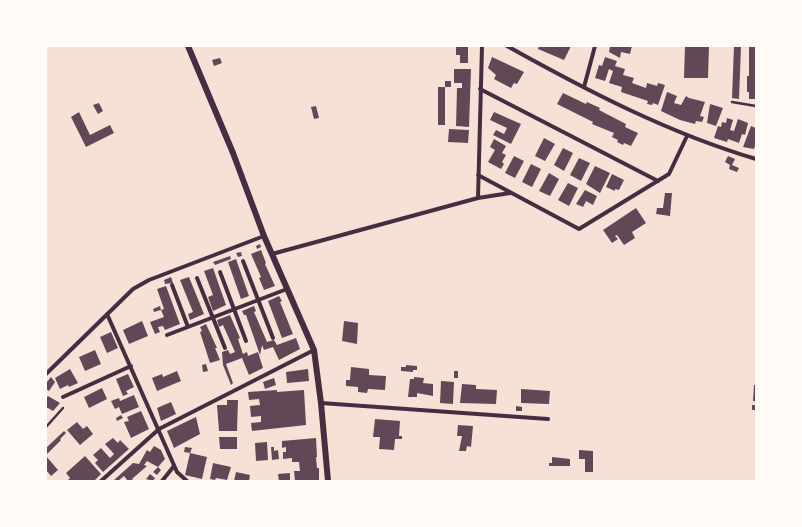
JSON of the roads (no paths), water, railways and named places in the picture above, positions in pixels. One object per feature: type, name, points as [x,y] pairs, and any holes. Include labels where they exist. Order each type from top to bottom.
[{"type":"street","points":[[188,46],[233,153],[264,236],[314,350],[322,403],[328,481]]},
{"type":"street","points":[[478,198],[482,46]]},
{"type":"street","points":[[507,46],[584,87],[687,136],[756,159]]},
{"type":"street","points":[[584,87],[595,46]]},
{"type":"street","points":[[480,89],[658,181]]},
{"type":"street","points":[[478,175],[579,230],[670,174],[687,136]]},
{"type":"street","points":[[272,254],[478,198],[511,193]]},
{"type":"street","points":[[46,374],[133,289],[149,280],[264,236]]},
{"type":"street","points":[[243,261],[273,338]]},
{"type":"street","points":[[220,272],[246,340]]},
{"type":"street","points":[[197,278],[225,348]]},
{"type":"street","points":[[172,285],[188,326]]},
{"type":"street","points":[[167,335],[287,289]]},
{"type":"street","points":[[107,314],[174,466],[177,472],[187,481]]},
{"type":"street","points":[[101,481],[159,429],[314,350]]},
{"type":"street","points":[[63,397],[131,366]]},
{"type":"street","points":[[322,403],[548,419]]},
{"type":"street","points":[[162,481],[174,466]]},
{"type":"lane","points":[[732,102],[756,106]]},
{"type":"lane","points":[[46,427],[63,408]]}]
